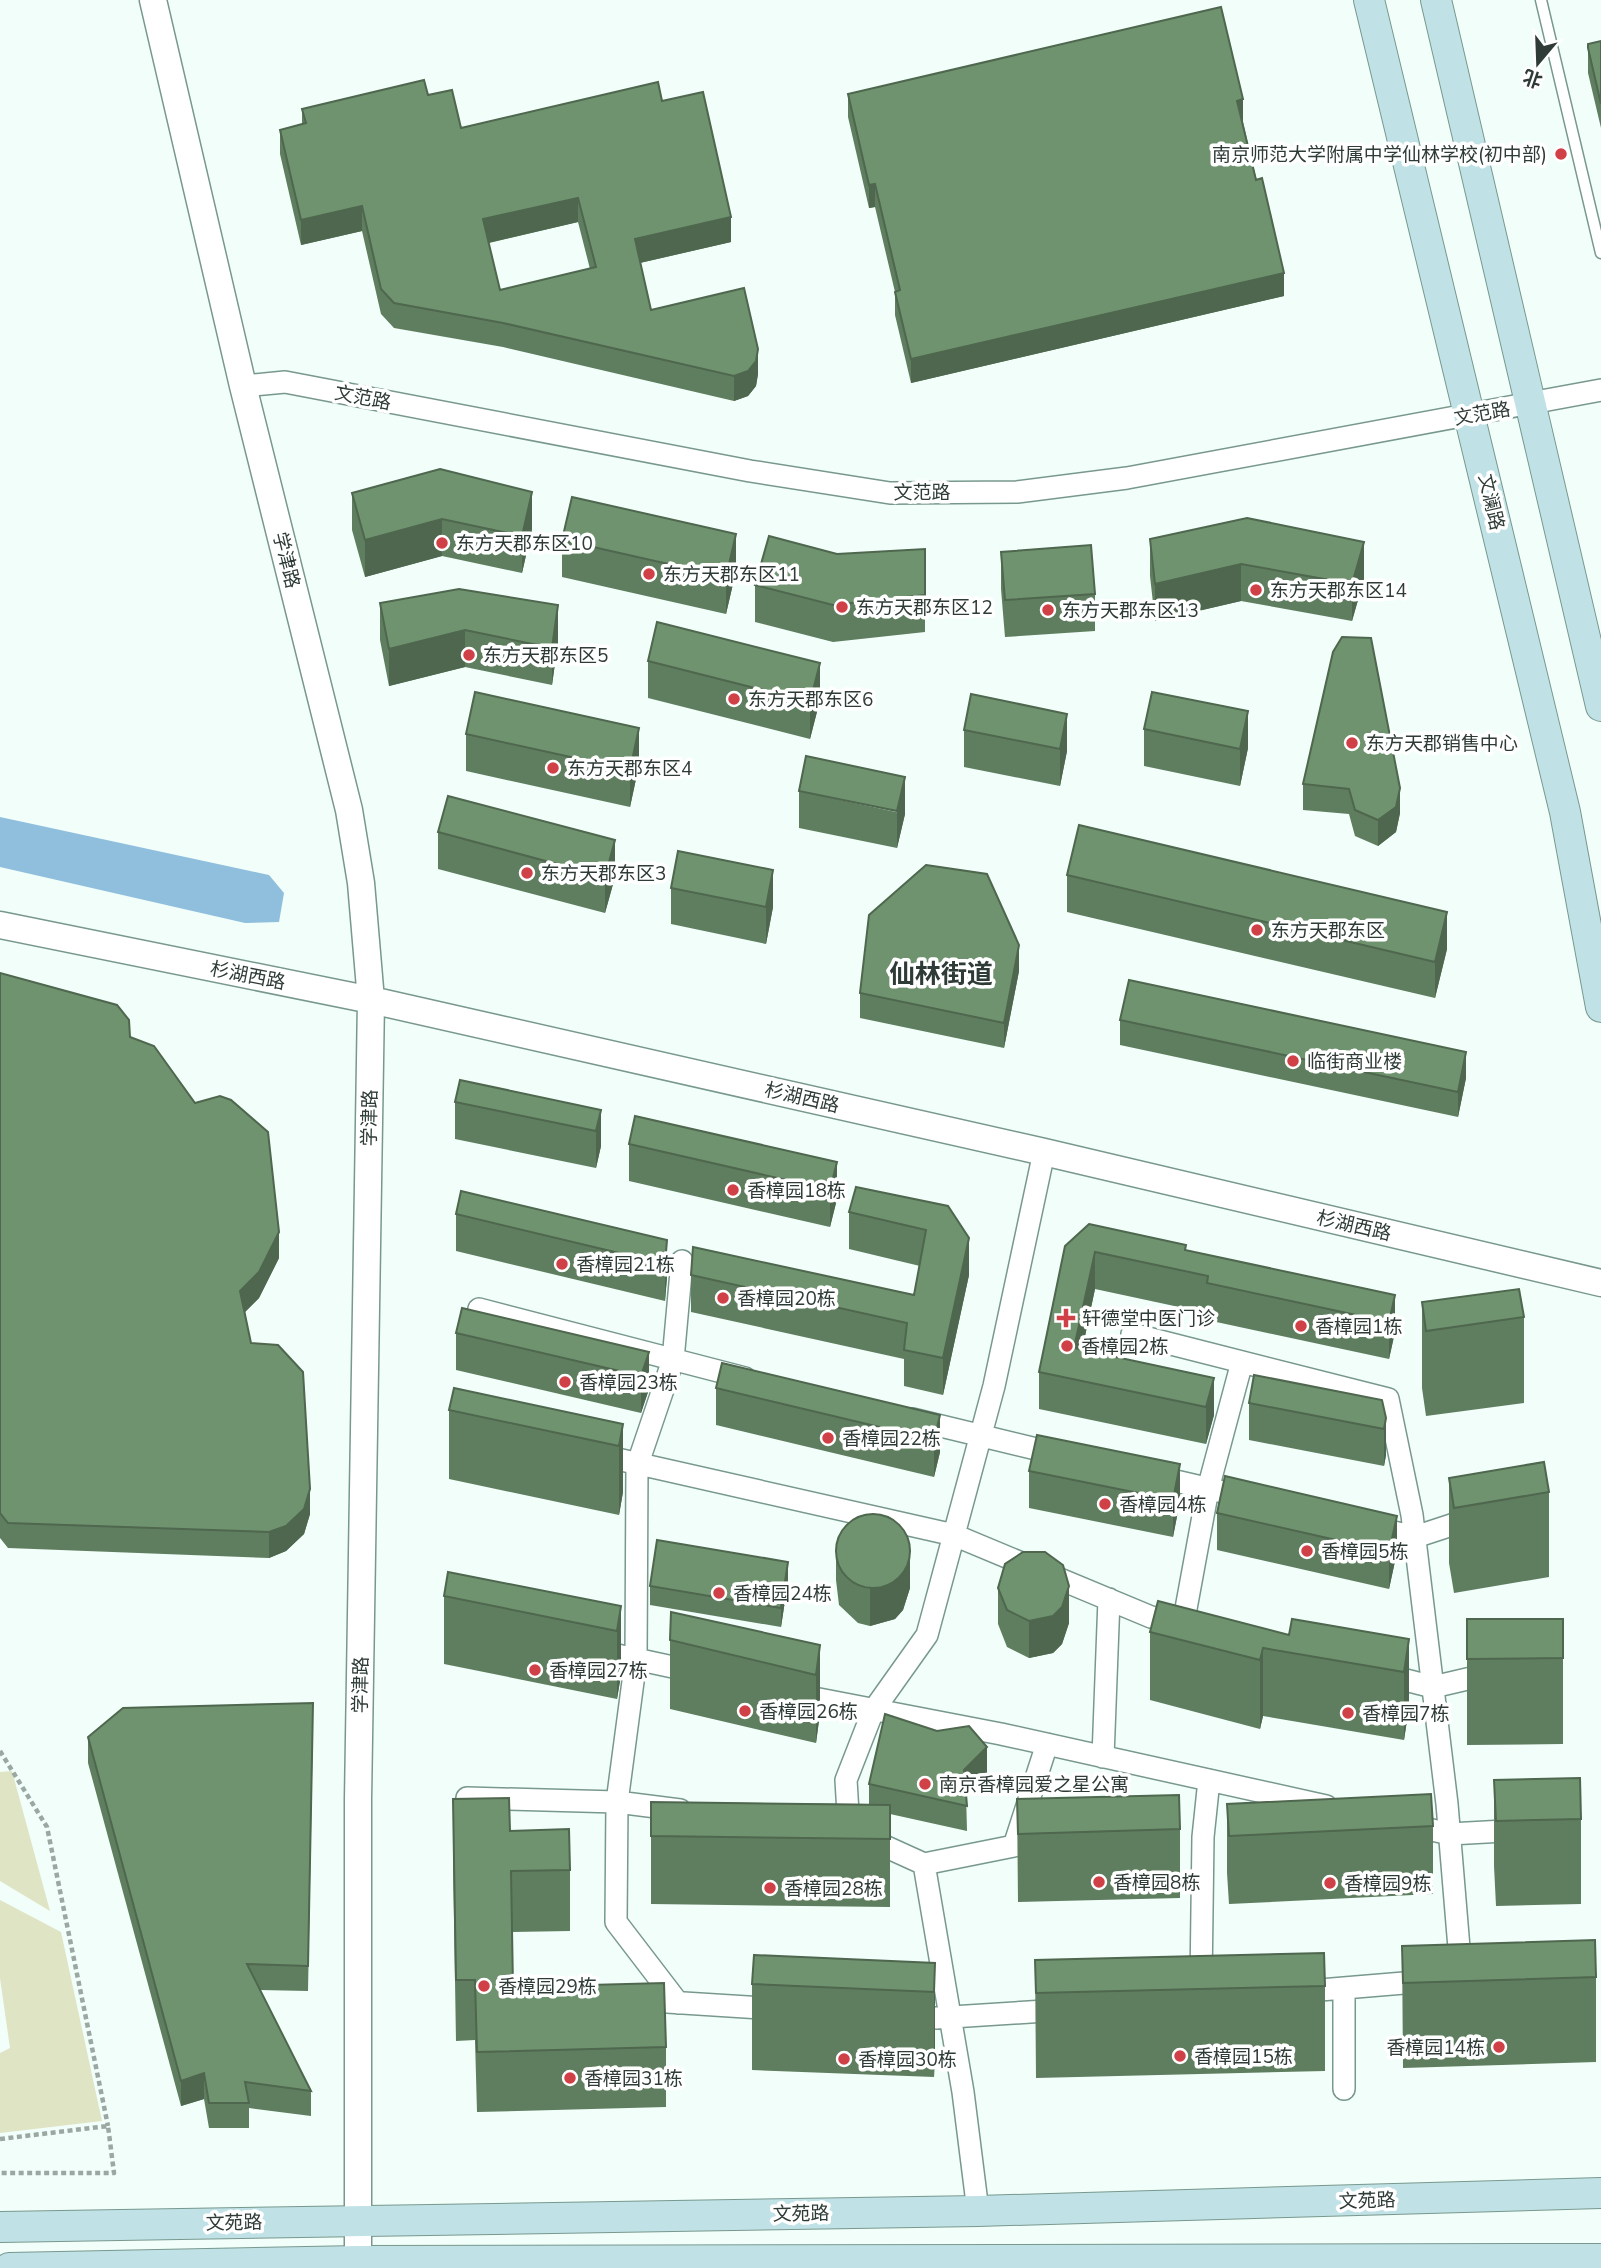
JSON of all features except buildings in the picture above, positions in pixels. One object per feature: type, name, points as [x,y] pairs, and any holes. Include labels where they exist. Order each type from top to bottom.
[{"type":"main road","name":"文澜路","points":[[1369,0],[1565,812],[1601,1007]]},
{"type":"main road","points":[[1436,0],[1601,706]]},
{"type":"main road","name":"文苑路","points":[[0,2227],[978,2211],[1601,2193]]},
{"type":"main road","points":[[9,2268],[358,2261],[1601,2259]]},
{"type":"street","name":"学津路","points":[[153,0],[243,386],[349,810],[361,883],[370,1000],[358,1800],[358,2261]]},
{"type":"street","name":"文范路","points":[[243,386],[285,382],[737,469],[890,493],[1017,492],[1127,478],[1601,390]]},
{"type":"street","name":"杉湖西路","points":[[0,925],[370,1000],[1045,1152],[1601,1283]]},
{"type":"street","points":[[849,1830],[846,1780],[873,1711],[927,1635],[981,1436],[1045,1152]]},
{"type":"street","points":[[656,1253],[709,1266]]},
{"type":"street","points":[[678,2003],[616,1922],[617,1802],[636,1659],[637,1466],[673,1360],[682,1261]]},
{"type":"street","points":[[479,1309],[766,1383]]},
{"type":"street","points":[[1132,1334],[1388,1399],[1415,1536],[1450,1834],[1461,1977]]},
{"type":"street","points":[[1183,1625],[1208,1489],[1242,1362]]},
{"type":"street","points":[[887,1413],[1087,1461]]},
{"type":"street","points":[[573,1448],[637,1466],[954,1535],[1151,1617],[1210,1631]]},
{"type":"street","points":[[1128,1470],[1273,1504]]},
{"type":"street","points":[[1350,1522],[1415,1536],[1491,1513]]},
{"type":"street","points":[[1103,1757],[1109,1599]]},
{"type":"street","points":[[571,1645],[715,1676]]},
{"type":"street","points":[[1367,1671],[1433,1687],[1511,1669]]},
{"type":"street","points":[[767,1688],[1047,1744],[1343,1810]]},
{"type":"street","points":[[822,1827],[849,1830],[924,1864],[1014,1846],[1047,1744]]},
{"type":"street","points":[[1201,1998],[1202,1838],[1209,1780]]},
{"type":"street","points":[[467,1798],[617,1802],[699,1812]]},
{"type":"street","points":[[1383,1819],[1450,1834],[1546,1829]]},
{"type":"street","points":[[924,1864],[951,2019],[978,2211]]},
{"type":"street","points":[[1279,1993],[1486,1976]]},
{"type":"street","points":[[1344,1989],[1344,2089]]},
{"type":"street","points":[[612,1999],[800,2010]]},
{"type":"street","points":[[910,2016],[951,2019],[1076,2008]]},
{"type":"lane","points":[[1541,0],[1601,253]]},
{"type":"path","points":[[0,1751],[47,1827],[108,2126],[114,2173],[0,2174]]},
{"type":"path","points":[[0,2140],[108,2126]]},
{"type":"green space","points":[[12,1771],[50,1911],[0,1881],[0,1772]]},
{"type":"green space","points":[[0,1900],[61,1932],[102,2121],[0,2133],[0,2053],[10,2048],[0,1978]]},
{"type":"water","points":[[0,817],[269,875],[284,893],[279,922],[245,923],[0,867]]},
{"type":"place","name":"南京师范大学附属中学仙林学校(初中部)","points":[[1561,154]]},
{"type":"place","name":"东方天郡东区10","points":[[442,543]]},
{"type":"place","name":"东方天郡东区11","points":[[649,574]]},
{"type":"place","name":"东方天郡东区14","points":[[1256,590]]},
{"type":"place","name":"东方天郡东区12","points":[[842,607]]},
{"type":"place","name":"东方天郡东区13","points":[[1048,610]]},
{"type":"place","name":"东方天郡东区5","points":[[469,655]]},
{"type":"place","name":"东方天郡东区6","points":[[734,699]]},
{"type":"place","name":"东方天郡销售中心","points":[[1352,743]]},
{"type":"place","name":"东方天郡东区4","points":[[553,768]]},
{"type":"place","name":"东方天郡东区3","points":[[527,873]]},
{"type":"place","name":"东方天郡东区","points":[[1257,930]]},
{"type":"place","name":"临街商业楼","points":[[1293,1061]]},
{"type":"place","name":"香樟园18栋","points":[[733,1190]]},
{"type":"place","name":"香樟园21栋","points":[[562,1264]]},
{"type":"place","name":"香樟园20栋","points":[[723,1298]]},
{"type":"place","name":"轩德堂中医门诊","points":[[1066,1318]]},
{"type":"place","name":"香樟园1栋","points":[[1301,1326]]},
{"type":"place","name":"香樟园2栋","points":[[1067,1346]]},
{"type":"place","name":"香樟园23栋","points":[[565,1382]]},
{"type":"place","name":"香樟园22栋","points":[[828,1438]]},
{"type":"place","name":"香樟园4栋","points":[[1105,1504]]},
{"type":"place","name":"香樟园5栋","points":[[1307,1551]]},
{"type":"place","name":"香樟园24栋","points":[[719,1593]]},
{"type":"place","name":"香樟园27栋","points":[[535,1670]]},
{"type":"place","name":"香樟园26栋","points":[[745,1711]]},
{"type":"place","name":"香樟园7栋","points":[[1348,1713]]},
{"type":"place","name":"南京香樟园爱之星公寓","points":[[925,1784]]},
{"type":"place","name":"香樟园8栋","points":[[1099,1882]]},
{"type":"place","name":"香樟园9栋","points":[[1330,1883]]},
{"type":"place","name":"香樟园28栋","points":[[770,1888]]},
{"type":"place","name":"香樟园29栋","points":[[484,1986]]},
{"type":"place","name":"香樟园14栋","points":[[1499,2047]]},
{"type":"place","name":"香樟园15栋","points":[[1180,2056]]},
{"type":"place","name":"香樟园30栋","points":[[844,2059]]},
{"type":"place","name":"香樟园31栋","points":[[570,2078]]},
{"type":"district","name":"仙林街道","points":[[941,974]]}]
